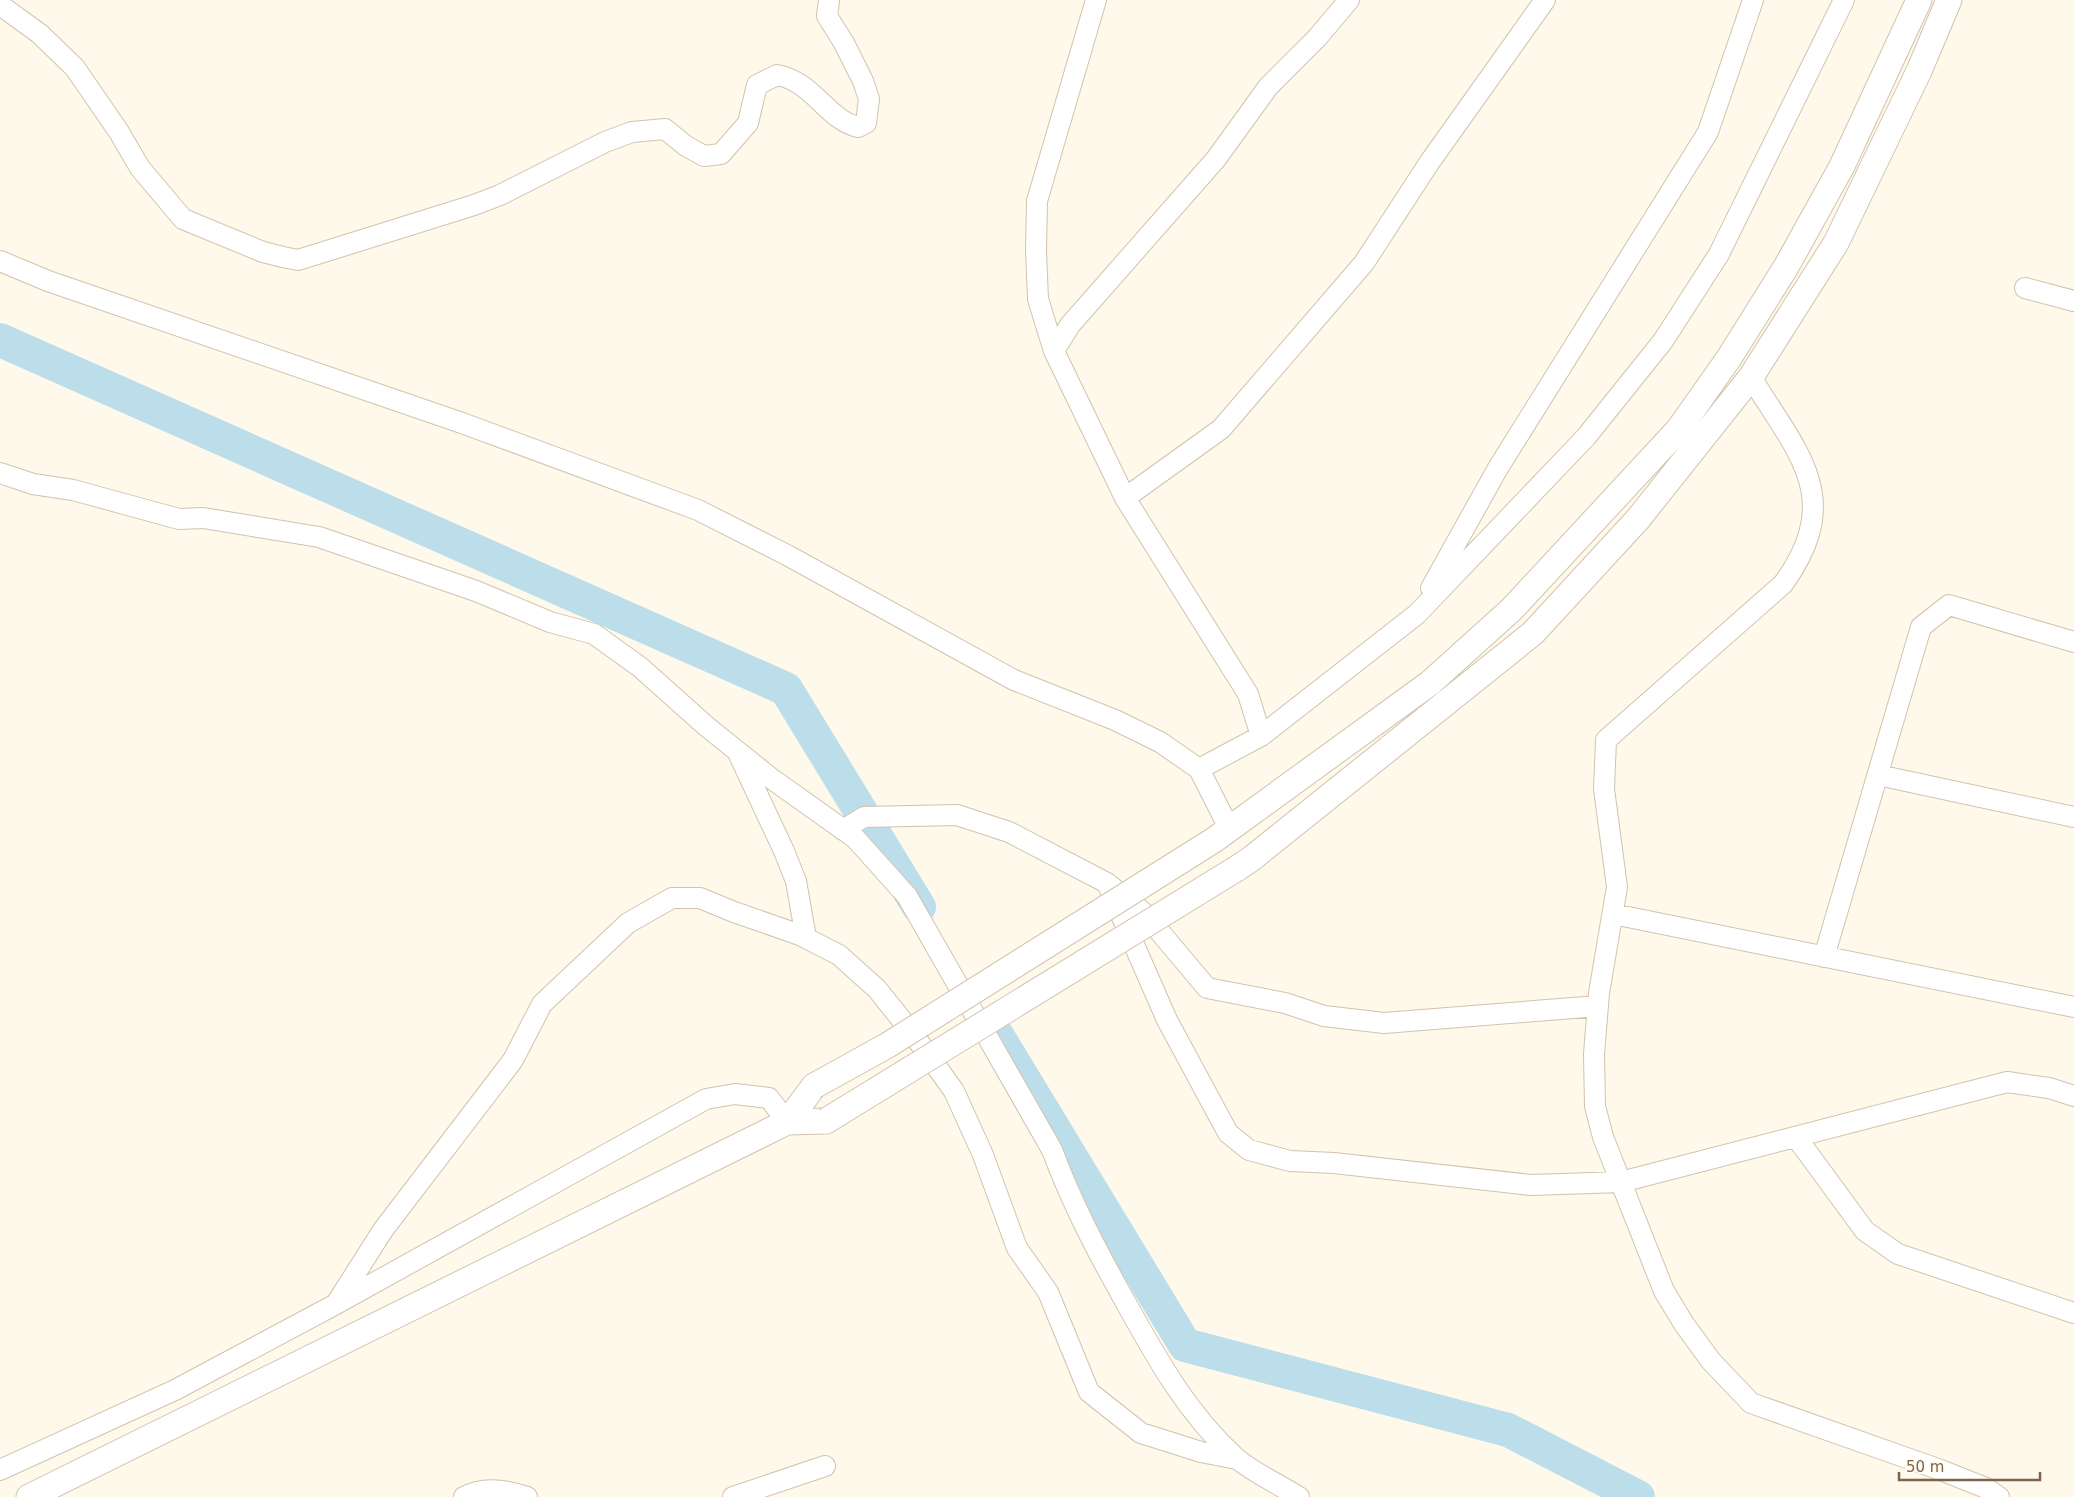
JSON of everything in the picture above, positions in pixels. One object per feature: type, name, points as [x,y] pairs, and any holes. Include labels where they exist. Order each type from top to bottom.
[{"type":"street","points":[[0,5],[40,34],[75,68],[119,132],[140,168],[183,219],[263,252],[298,260],[500,195],[606,142],[632,132],[665,129],[686,146],[704,156],[721,154],[748,123],[757,85],[777,75],[809,89],[844,124],[858,127],[866,123],[869,99],[852,58],[827,16],[829,0]]},
{"type":"street","points":[[1096,0],[1037,201],[1036,251],[1038,299],[1054,350],[1125,498],[1248,694],[1261,736]]},
{"type":"street","points":[[1054,350],[1070,325],[1216,158],[1268,87],[1317,38],[1349,0]]},
{"type":"street","points":[[1125,498],[1222,429],[1364,263],[1429,163],[1545,0]]},
{"type":"street","points":[[1417,614],[1498,468],[1708,132],[1753,0]]},
{"type":"street","points":[[1198,769],[1261,736],[1417,614],[1586,436],[1663,341],[1719,254],[1844,0]]},
{"type":"street","points":[[787,1122],[814,1086],[888,1045],[1222,835],[1430,683],[1512,610],[1679,429],[1729,358],[1786,267],[1842,166],[1919,0]]},
{"type":"street","points":[[29,1497],[787,1122],[826,1120],[1236,869],[1259,853],[1533,634],[1638,519],[1751,377],[1836,243],[1919,71],[1949,0]]},
{"type":"street","points":[[0,261],[48,281],[462,423],[698,510],[786,554],[1014,680],[1115,720],[1160,742],[1198,769],[1222,835]]},
{"type":"street","points":[[2025,288],[2074,300]]},
{"type":"street","points":[[1751,377],[1809,474],[1815,513],[1809,535],[1795,568],[1784,584],[1606,740],[1604,789],[1617,888],[1598,1006],[1594,1054],[1595,1106],[1603,1137],[1664,1290],[1684,1324],[1711,1361],[1751,1403],[1938,1469],[1986,1488],[1999,1497]]},
{"type":"street","points":[[0,473],[33,484],[74,490],[179,519],[203,518],[319,537],[476,591],[550,622],[594,634],[640,667],[737,750],[855,838],[907,896],[1052,1150],[1067,1193],[1085,1231],[1160,1366],[1176,1391],[1206,1428],[1237,1458],[1299,1497]]},
{"type":"street","points":[[1824,957],[1921,627],[1949,605],[2074,642]]},
{"type":"street","points":[[737,750],[796,881],[806,938]]},
{"type":"street","points":[[1878,775],[2074,817]]},
{"type":"street","points":[[843,830],[864,817],[957,815],[1009,832],[1107,883],[1144,913],[1207,988],[1285,1003],[1324,1016],[1384,1023],[1598,1006]]},
{"type":"street","points":[[1107,883],[1167,1020],[1228,1133],[1249,1150],[1290,1161],[1334,1163],[1531,1185],[1621,1182],[2007,1082],[2049,1088],[2074,1096]]},
{"type":"street","points":[[336,1304],[383,1230],[512,1060],[542,1004],[628,923],[672,898],[700,898],[806,938],[839,955],[877,989],[913,1034],[954,1091],[983,1155],[1017,1248],[1048,1292],[1089,1392],[1141,1433],[1201,1452],[1237,1458]]},
{"type":"street","points":[[1613,914],[2074,1007]]},
{"type":"street","points":[[0,1470],[175,1390],[336,1304],[706,1099],[735,1094],[769,1098],[787,1122]]},
{"type":"street","points":[[1796,1137],[1865,1231],[1898,1254],[2074,1313]]},
{"type":"street","points":[[733,1497],[825,1466]]},
{"type":"street","points":[[464,1497],[491,1490],[512,1492],[527,1497]]},
{"type":"waterway","points":[[0,340],[786,689],[919,907]]},
{"type":"waterway","points":[[992,1027],[1185,1345],[1508,1430],[1638,1497]]}]
